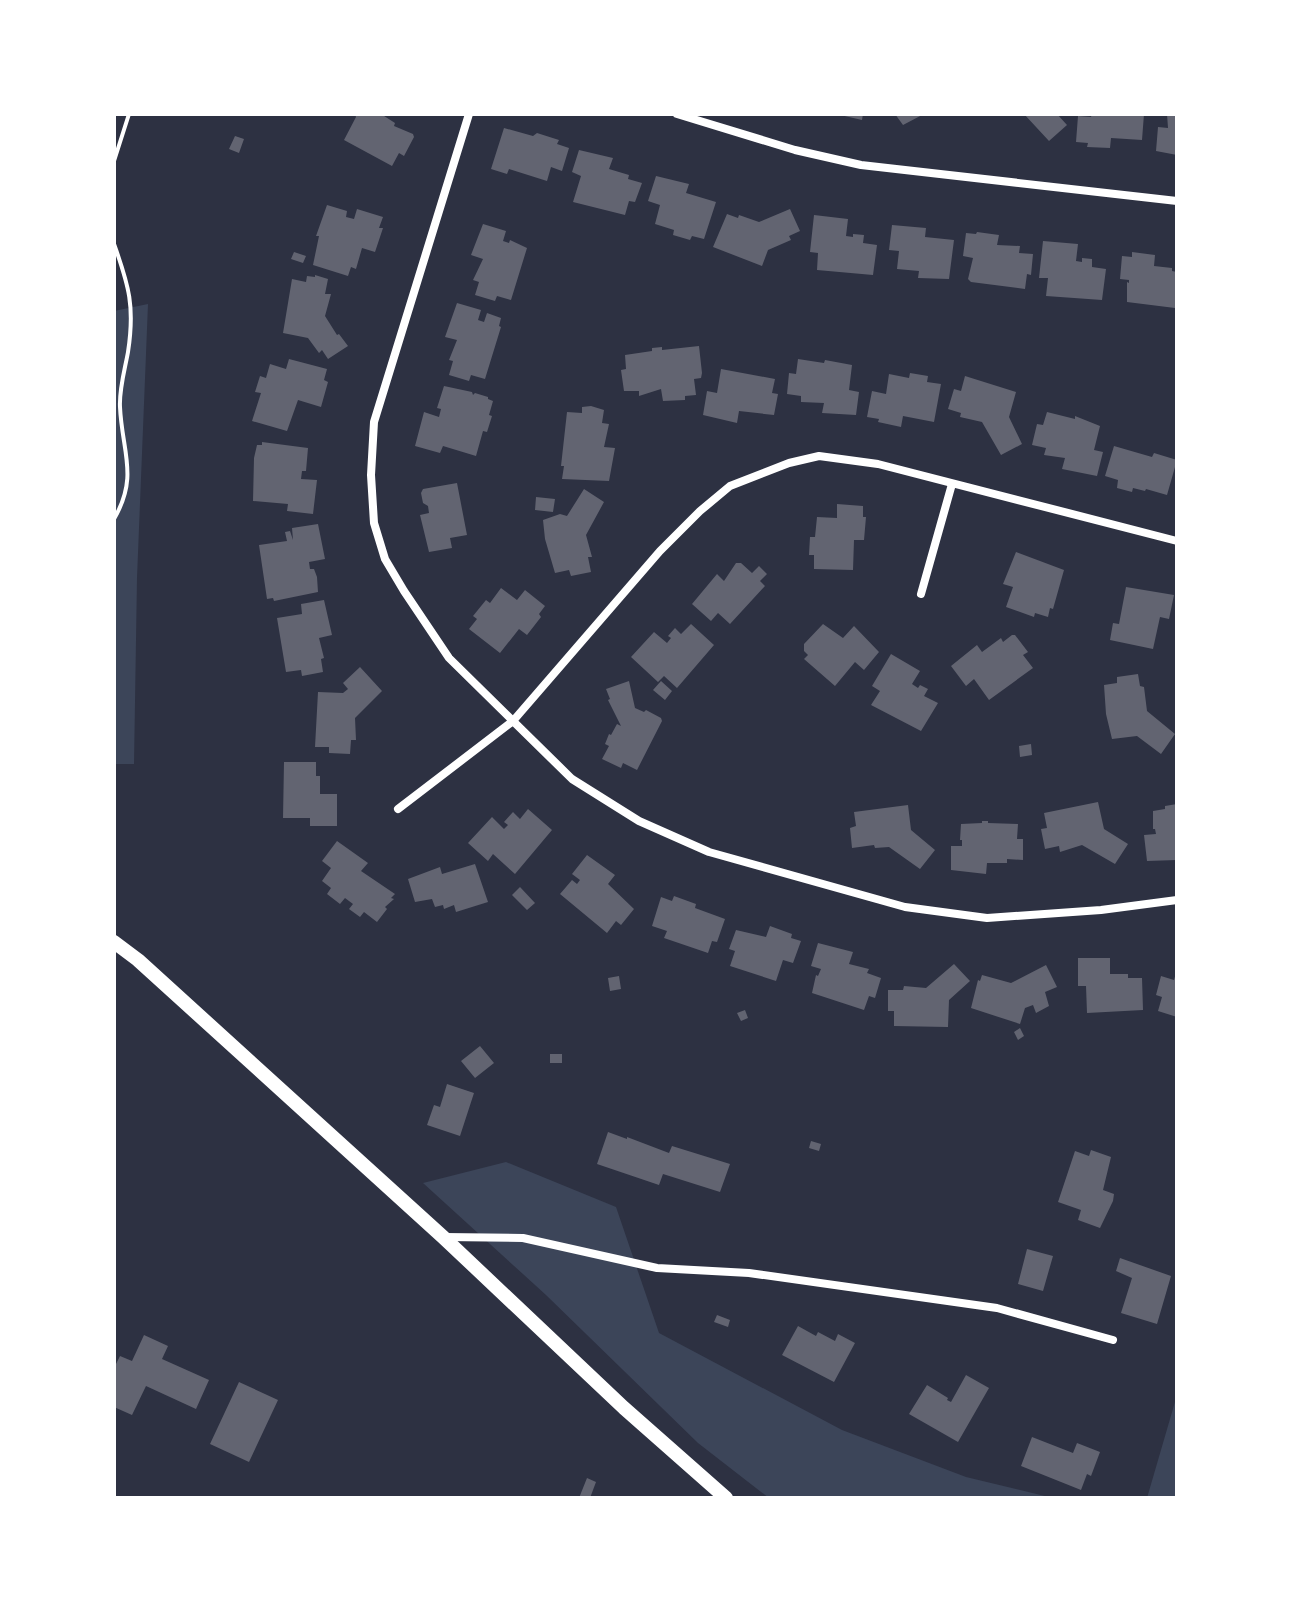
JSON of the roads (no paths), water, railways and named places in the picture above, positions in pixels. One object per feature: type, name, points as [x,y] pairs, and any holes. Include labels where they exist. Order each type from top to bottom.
[{"type":"street","points":[[469,114],[374,422],[371,475],[374,523],[385,559],[449,658],[572,779],[639,821],[709,852],[905,907],[987,918],[1101,910],[1177,900]]},
{"type":"street","points":[[677,114],[795,150],[861,165],[1177,201]]},
{"type":"street","points":[[398,809],[513,721],[660,551],[700,511],[730,486],[789,463],[819,456],[878,464],[1177,541]]},
{"type":"street","points":[[921,594],[952,484]]},
{"type":"street","points":[[114,942],[138,960],[443,1237],[624,1408],[726,1498]]},
{"type":"street","points":[[443,1237],[523,1238],[657,1268],[749,1273],[997,1308],[1113,1340]]}]
